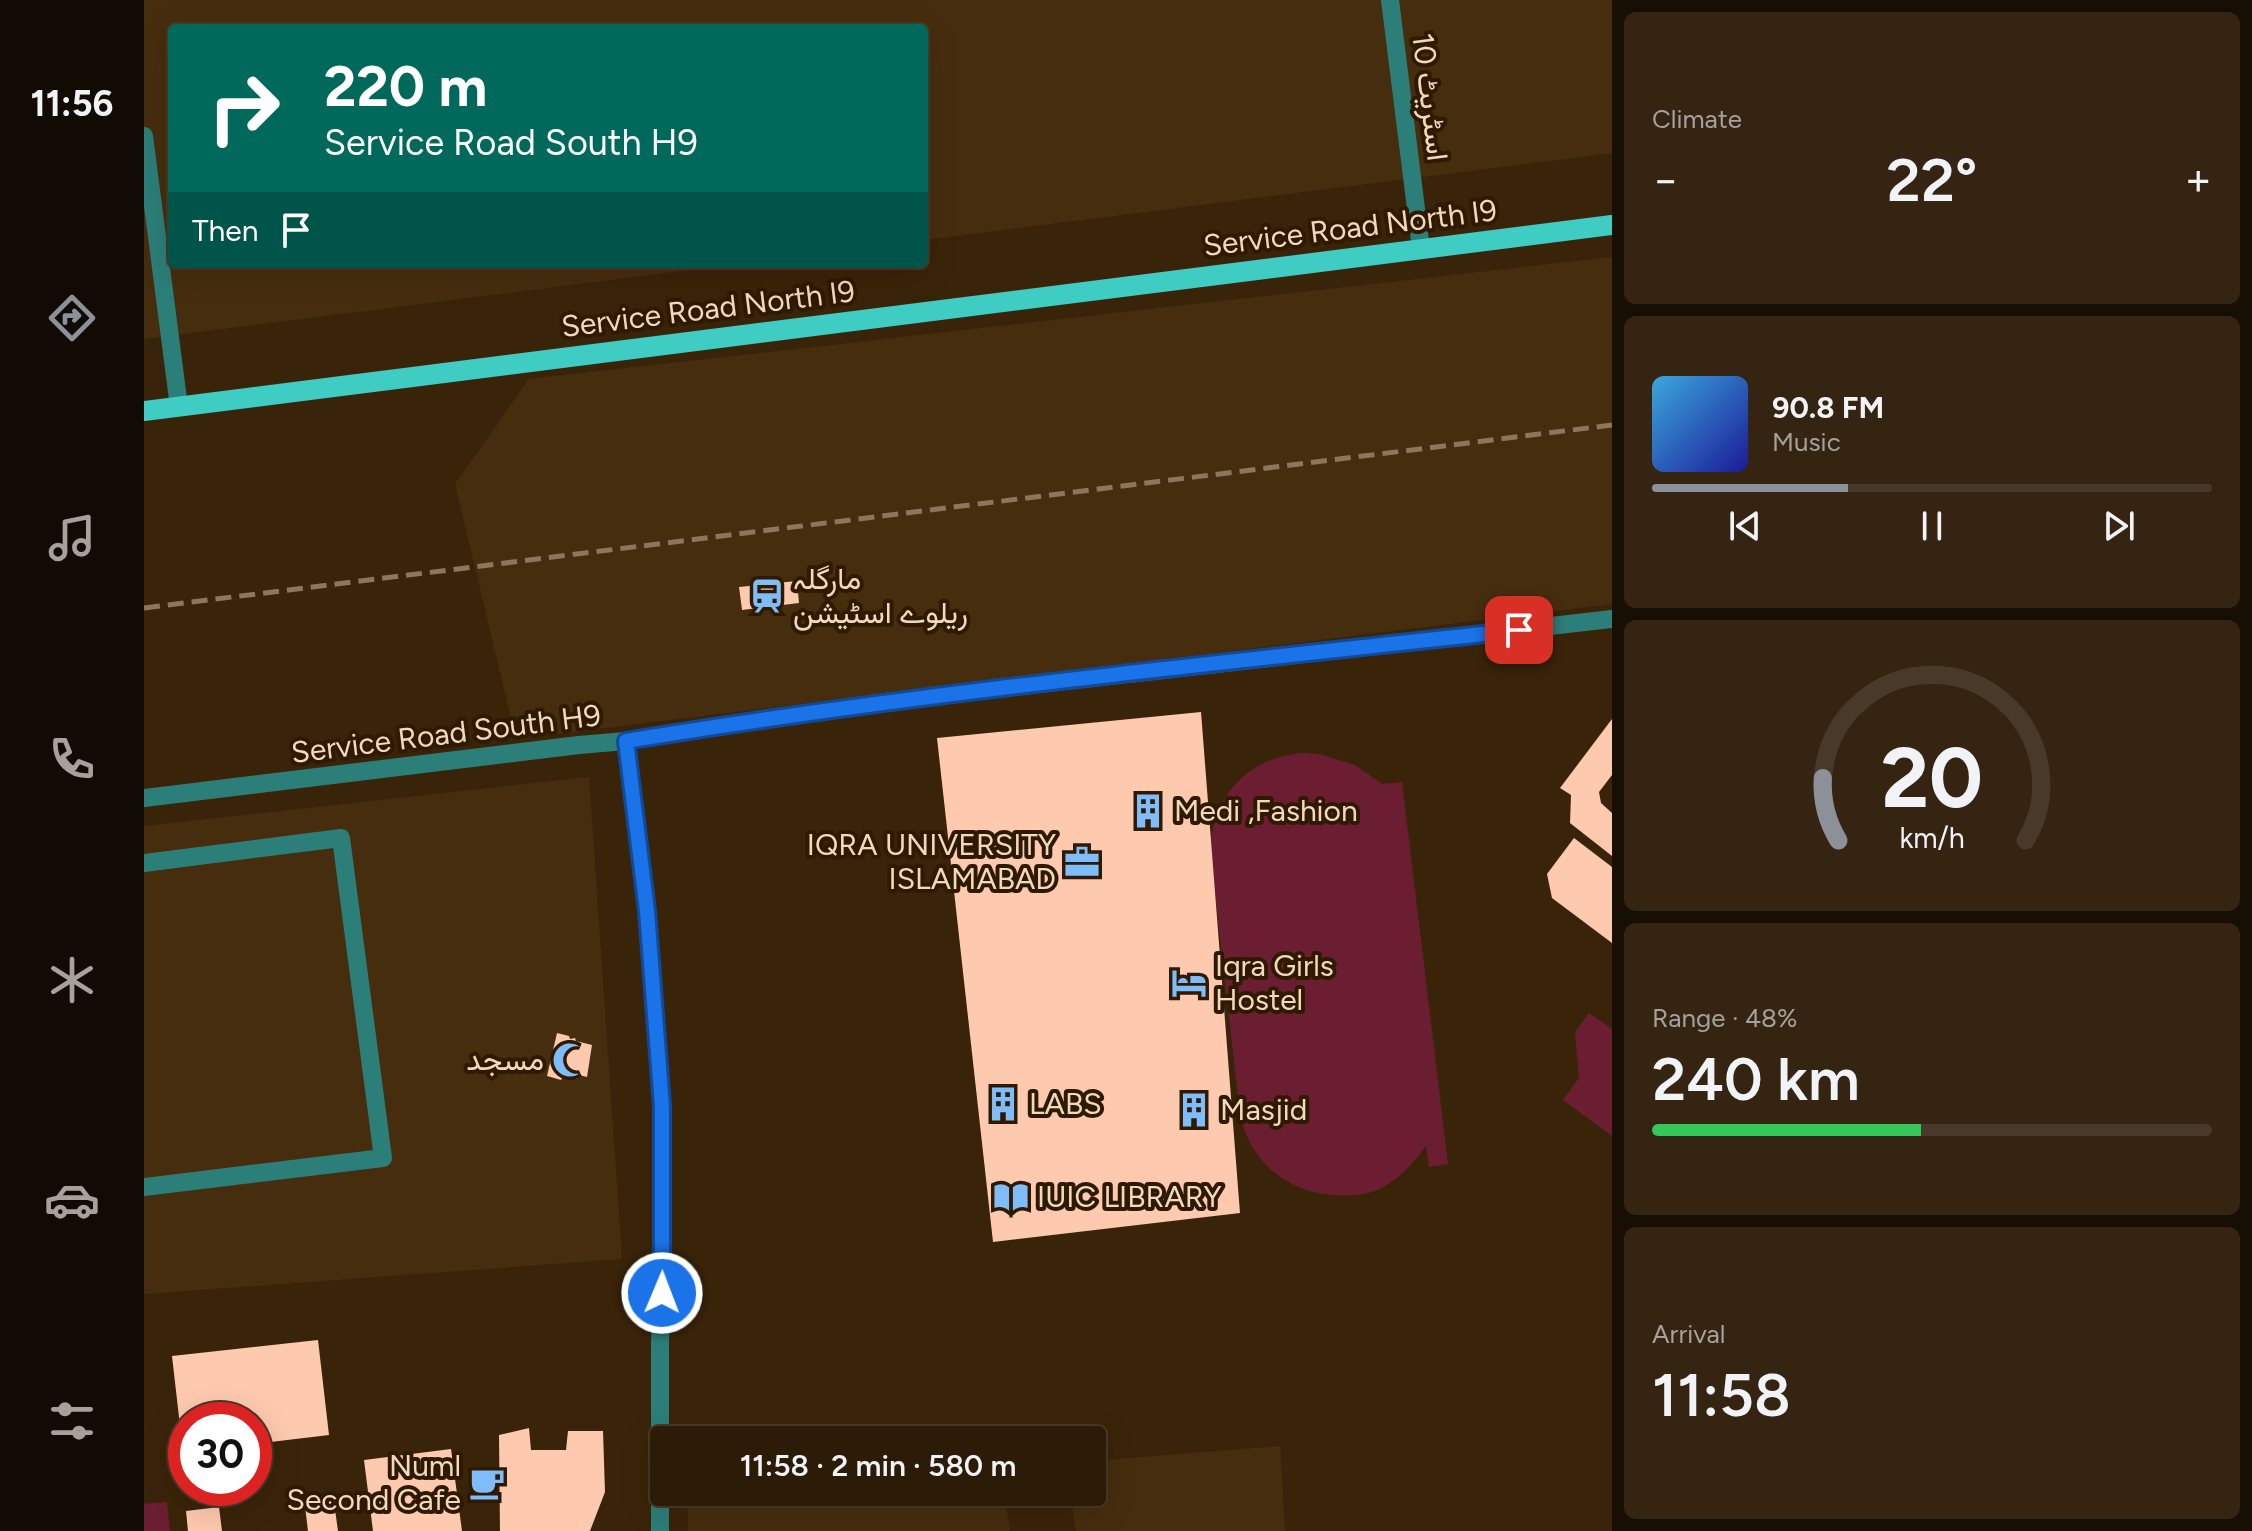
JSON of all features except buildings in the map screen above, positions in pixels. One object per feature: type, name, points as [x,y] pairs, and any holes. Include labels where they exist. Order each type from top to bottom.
[{"type":"main road","name":"Service Road North I9","points":[[144,411],[1612,225]]},
{"type":"street","name":"اسٹریٹ 10","points":[[1390,0],[1421,249]]},
{"type":"street","points":[[144,136],[179,407]]},
{"type":"street","name":"Service Road South H9","points":[[144,798],[626,741],[776,717],[967,692],[1612,619]]},
{"type":"street","points":[[626,741],[647,911],[662,1106],[660,1531]]},
{"type":"street","points":[[144,863],[341,838],[383,1158],[144,1187]]},
{"type":"shaded area","points":[[144,0],[1612,0],[1612,153],[928,239],[928,24],[168,24],[168,268],[705,268],[144,339]]},
{"type":"shaded area","name":"مارگلہ ریلوے اسٹیشن","points":[[1612,257],[1612,604],[516,739],[455,484],[529,379]]},
{"type":"shaded area","points":[[1301,753],[1319,754],[1355,765],[1382,784],[1402,782],[1448,1164],[1429,1167],[1426,1146],[1398,1177],[1375,1191],[1359,1195],[1315,1192],[1285,1180],[1261,1159],[1252,1146],[1240,1114],[1210,847],[1213,828],[1219,811],[1237,782],[1265,763]]},
{"type":"shaded area","points":[[589,777],[622,1259],[144,1294],[144,826]]},
{"type":"shaded area","points":[[1589,1013],[1612,1029],[1612,1136],[1563,1100],[1579,1078],[1575,1032]]},
{"type":"shaded area","points":[[1280,1446],[1285,1531],[1076,1531],[1072,1506],[1106,1506],[1106,1460]]},
{"type":"shaded area","points":[[167,1502],[170,1531],[144,1531],[144,1504]]},
{"type":"shaded area","points":[[687,1506],[1006,1506],[1010,1531],[688,1531]]},
{"type":"railway","points":[[144,608],[1612,425]]},
{"type":"place","name":"مارگلہ ریلوے اسٹیشن","points":[[767,596]]},
{"type":"place","name":"Medi ,Fashion","points":[[1148,811]]},
{"type":"place","name":"IQRA UNIVERSITY ISLAMABAD","points":[[1082,862]]},
{"type":"place","name":"Iqra Girls Hostel","points":[[1189,983]]},
{"type":"place","name":"مسجد","points":[[570,1060]]},
{"type":"place","name":"LABS","points":[[1003,1104]]},
{"type":"place","name":"Masjid","points":[[1194,1110]]},
{"type":"place","name":"IUIC LIBRARY","points":[[1011,1197]]},
{"type":"place","name":"Numl Second Cafe","points":[[487,1483]]},
{"type":"route","points":[[662,1293],[662,1106],[647,911],[626,741],[776,717],[967,692],[1519,630]]}]
